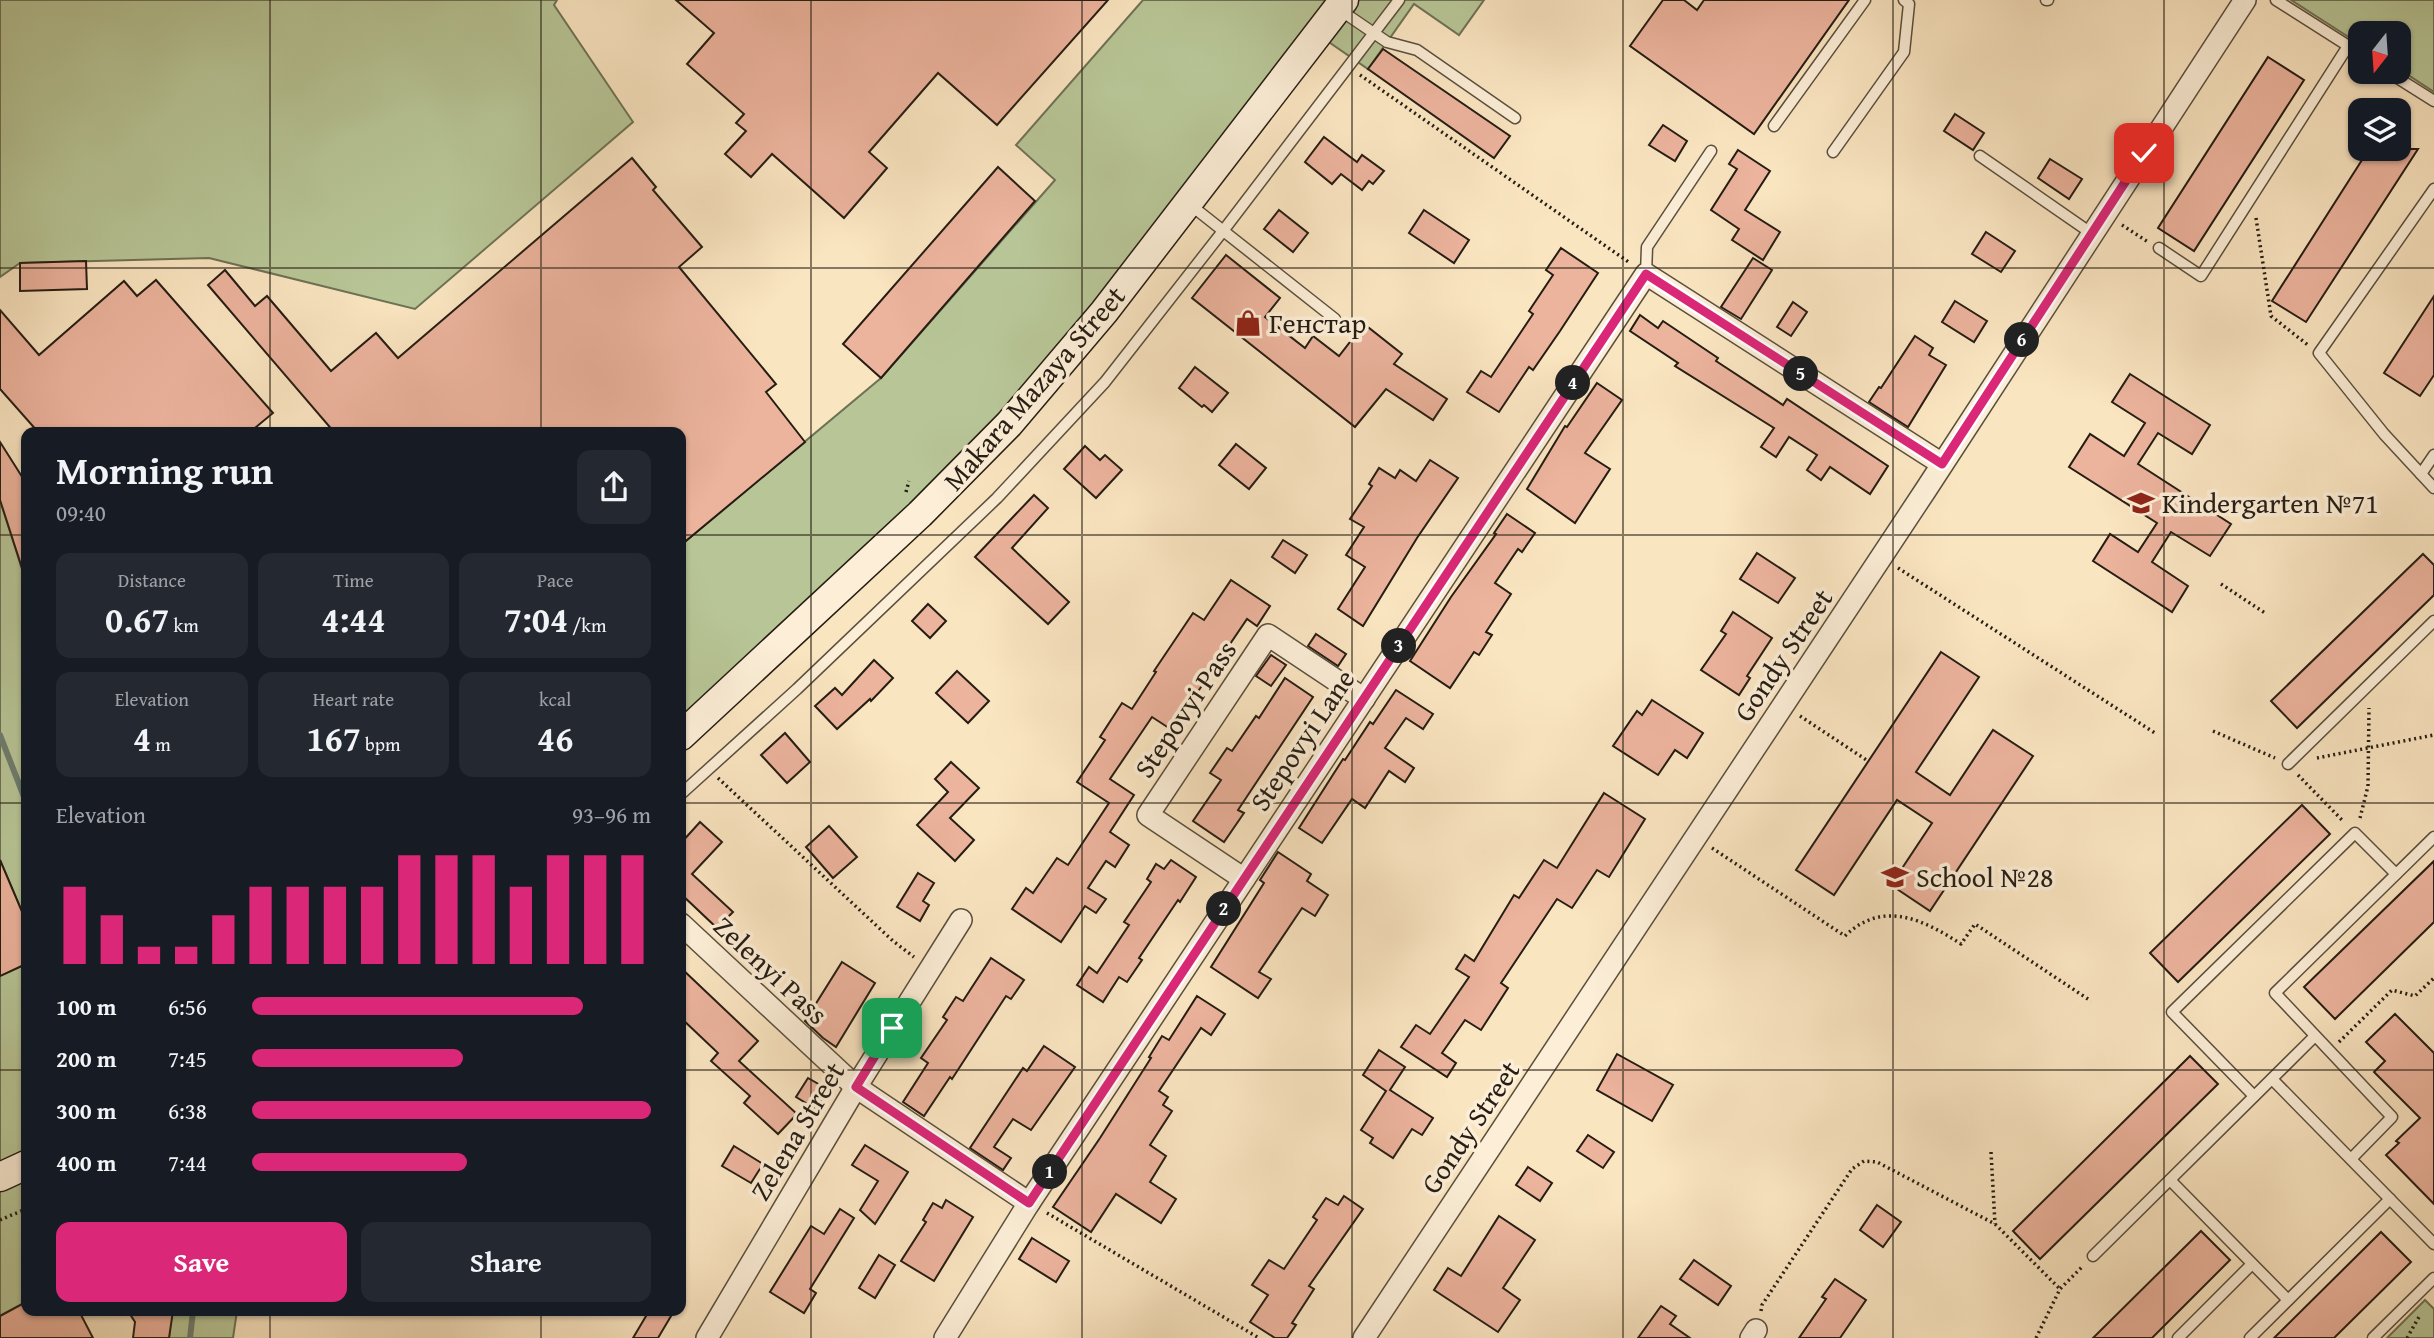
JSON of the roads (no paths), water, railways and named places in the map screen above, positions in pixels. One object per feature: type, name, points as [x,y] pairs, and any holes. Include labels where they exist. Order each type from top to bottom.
[{"type":"main road","name":"Makara Mazaya Street","points":[[686,731],[920,514],[1009,424],[1104,312],[1341,4]]},
{"type":"main road","points":[[0,1177],[21,1167]]},
{"type":"street","name":"Gondy Street","points":[[1364,1338],[1942,464],[2245,0]]},
{"type":"street","points":[[1646,274],[1942,464]]},
{"type":"street","name":"Stepovyi Lane","points":[[945,1338],[1029,1203],[1646,274]]},
{"type":"street","name":"Stepovyi Pass","points":[[1244,879],[1148,815],[1268,635],[1364,698]]},
{"type":"street","name":"Zelena Street","points":[[707,1338],[856,1087],[961,919]]},
{"type":"street","name":"Zelenyi Pass","points":[[686,929],[856,1087],[1029,1203]]},
{"type":"lane","points":[[686,789],[797,689],[997,498],[1105,382],[1399,0]]},
{"type":"lane","points":[[1774,126],[1865,0]]},
{"type":"lane","points":[[1833,152],[1904,52],[1909,4],[1904,0]]},
{"type":"lane","points":[[2159,248],[2201,276],[2348,46],[2276,0]]},
{"type":"lane","points":[[1341,4],[1387,42],[1417,50],[1515,118]]},
{"type":"lane","points":[[2407,84],[2434,101]]},
{"type":"lane","points":[[1646,274],[1647,247],[1711,151]]},
{"type":"lane","points":[[1980,156],[2091,233]]},
{"type":"lane","points":[[2434,189],[2319,354],[2384,434],[2434,488]]},
{"type":"lane","points":[[1188,203],[1335,319]]},
{"type":"lane","points":[[2421,474],[2434,455]]},
{"type":"lane","points":[[2288,764],[2434,621]]},
{"type":"lane","points":[[2254,1096],[2172,1012],[2356,833],[2396,874]]},
{"type":"lane","points":[[2351,1159],[2392,1117],[2275,993],[2434,837]]},
{"type":"lane","points":[[2093,1256],[2315,1036]]},
{"type":"lane","points":[[2272,1079],[2434,1244]]},
{"type":"lane","points":[[2169,1180],[2288,1300]]},
{"type":"lane","points":[[2250,1338],[2390,1199]]},
{"type":"lane","points":[[2178,1338],[2252,1264]]},
{"type":"lane","points":[[2373,1338],[2434,1278]]},
{"type":"waterway","points":[[0,735],[21,789]]},
{"type":"waterway","points":[[190,1338],[192,1316]]},
{"type":"place","name":"Генстар","points":[[1248,323]]},
{"type":"place","name":"Kindergarten №71","points":[[2141,503]]},
{"type":"place","name":"School №28","points":[[1895,877]]}]
